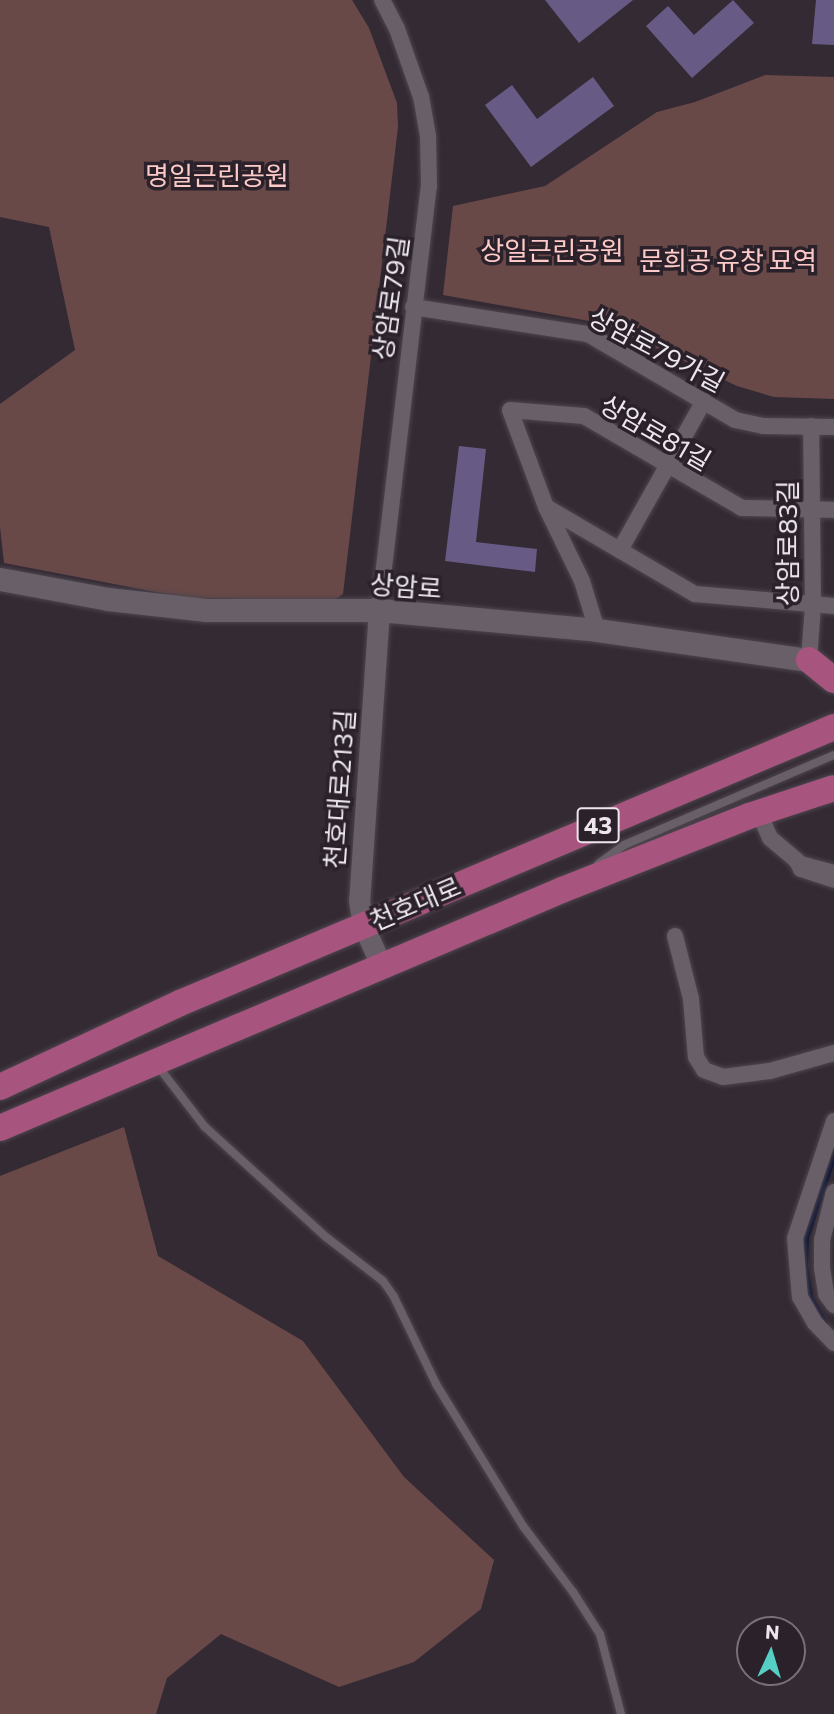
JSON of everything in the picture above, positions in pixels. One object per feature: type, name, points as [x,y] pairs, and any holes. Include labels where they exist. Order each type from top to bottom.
[{"type":"main road","name":"상암로","points":[[0,579],[108,599],[206,610],[379,610],[597,630],[821,661]]},
{"type":"main road","points":[[821,661],[834,680]]},
{"type":"main road","points":[[803,740],[834,709]]},
{"type":"main road","name":"천호대로","points":[[0,1087],[180,1003],[834,727]]},
{"type":"main road","name":"천호대로","points":[[0,1128],[562,890],[759,813],[834,788]]},
{"type":"street","name":"상암로79길","points":[[379,610],[429,187],[428,136],[411,66],[382,0]]},
{"type":"street","name":"상암로79가길","points":[[413,307],[588,334],[735,420],[751,424],[834,426]]},
{"type":"street","points":[[620,550],[704,401]]},
{"type":"street","name":"상암로81길","points":[[597,630],[582,581],[545,507],[510,410],[584,416],[742,508],[834,510]]},
{"type":"street","name":"상암로83길","points":[[811,426],[813,604],[821,661]]},
{"type":"street","points":[[545,507],[695,594],[834,606]]},
{"type":"street","name":"천호대로213길","points":[[379,610],[359,900],[363,925],[382,967]]},
{"type":"street","points":[[759,813],[769,838],[797,861],[801,869],[834,880]]},
{"type":"street","points":[[797,861],[834,871]]},
{"type":"street","points":[[675,936],[691,999],[696,1057],[704,1070],[723,1077],[770,1071],[834,1053]]},
{"type":"street","points":[[834,1121],[795,1238],[800,1297],[814,1323],[834,1343]]},
{"type":"street","points":[[834,1192],[822,1240],[822,1268],[826,1294],[834,1305]]},
{"type":"lane","points":[[562,890],[624,845],[834,755]]},
{"type":"lane","points":[[155,1063],[205,1127],[326,1237],[383,1281],[394,1297],[436,1384],[523,1526],[573,1592],[600,1634],[621,1714]]},
{"type":"green space","name":"명일근린공원","points":[[0,0],[352,0],[369,28],[397,103],[398,127],[343,594],[334,600],[187,598],[4,563],[0,527],[0,404],[75,350],[49,227],[0,217]]},
{"type":"green space","name":"문희공 유창 묘역","points":[[765,75],[834,77],[834,399],[774,397],[737,386],[606,324],[443,295],[453,206],[545,186],[657,112],[695,102]]},
{"type":"green space","points":[[124,1127],[158,1256],[303,1341],[404,1477],[494,1560],[481,1609],[414,1662],[339,1687],[221,1634],[167,1678],[156,1714],[0,1714],[0,1176]]},
{"type":"building","points":[[545,0],[633,0],[579,43]]},
{"type":"building","points":[[733,0],[754,23],[692,78],[646,26],[668,6],[694,35]]},
{"type":"building","points":[[816,0],[834,0],[834,45],[812,44]]},
{"type":"building","points":[[593,77],[614,106],[531,167],[485,105],[512,85],[537,119]]},
{"type":"building","points":[[459,446],[486,449],[476,542],[537,549],[535,572],[445,561]]},
{"type":"waterway","points":[[826,1325],[810,1297],[805,1265],[806,1238],[834,1155]]},
{"type":"park label","name":"상일근린공원","points":[[552,250]]}]
